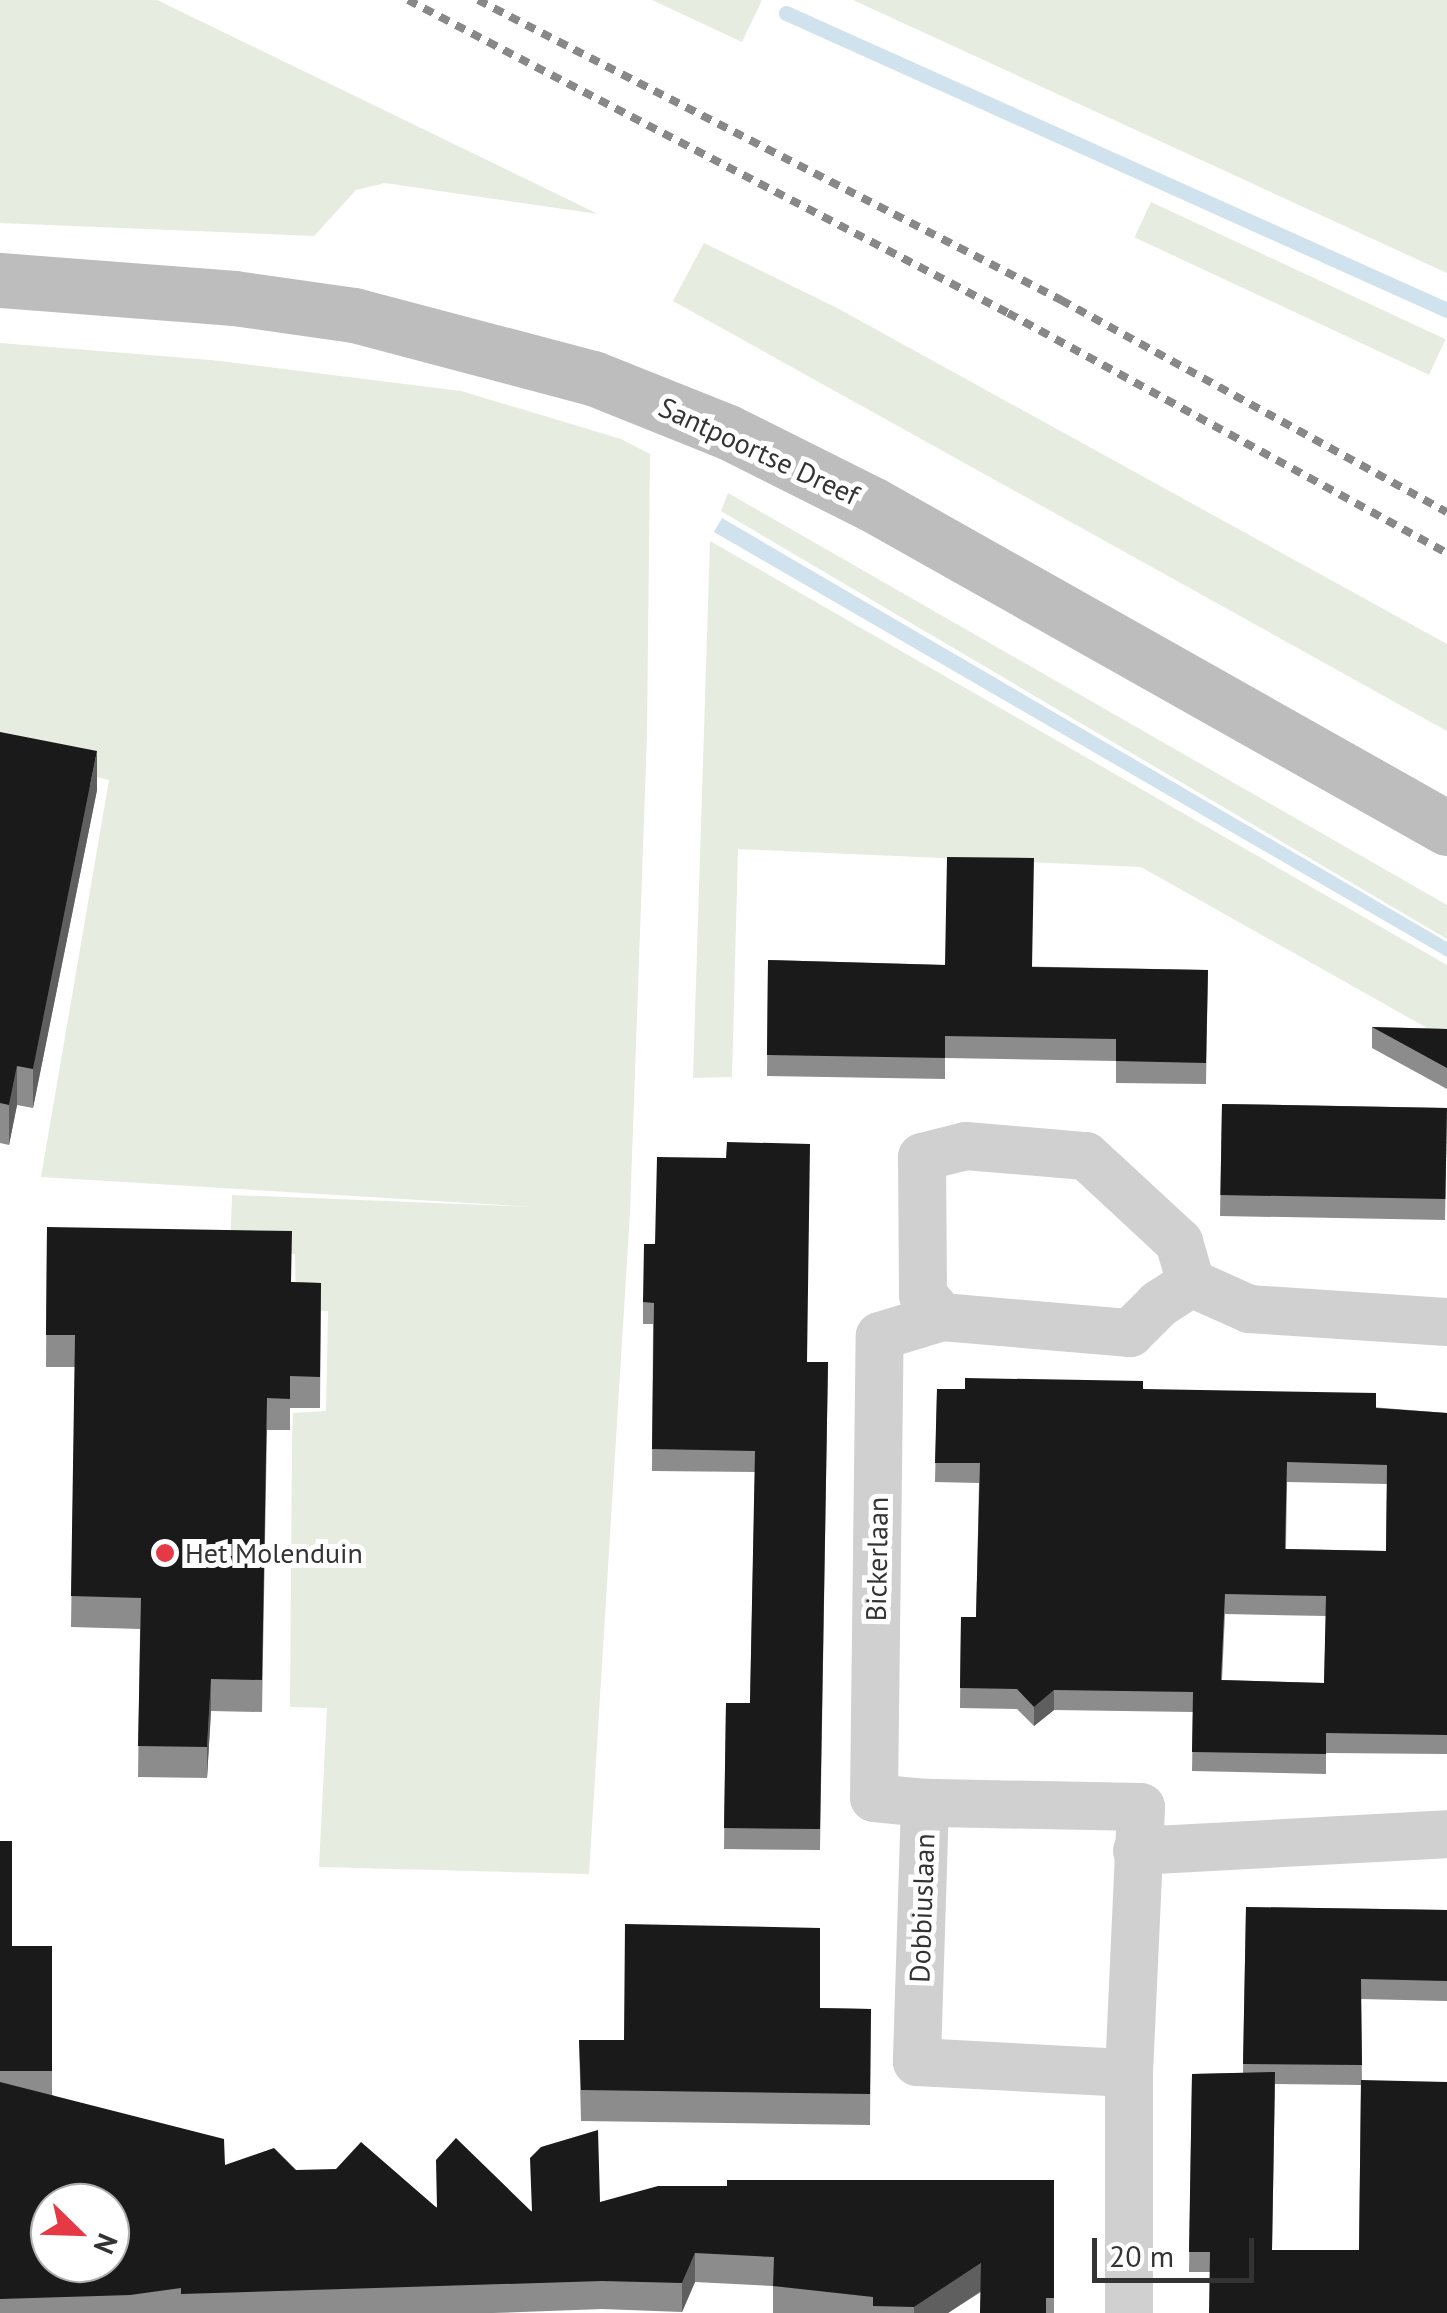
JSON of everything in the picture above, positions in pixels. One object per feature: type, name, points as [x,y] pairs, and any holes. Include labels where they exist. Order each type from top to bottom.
[{"type":"street","name":"Santpoortse Dreef","points":[[0,280],[234,298],[354,314],[592,378],[728,432],[872,504],[1447,828]]},
{"type":"street","points":[[942,1317],[922,1294],[922,1157],[966,1146],[1086,1156],[1179,1242],[1191,1283],[1249,1309],[1447,1322]]},
{"type":"street","name":"Bickerlaan","points":[[924,1803],[874,1798],[880,1336],[942,1317],[1130,1334],[1159,1304],[1191,1283]]},
{"type":"street","name":"Dobbiuslaan","points":[[1129,2073],[917,2062],[924,1803],[1141,1807],[1129,2073],[1129,2313]]},
{"type":"street","points":[[1138,1852],[1447,1834]]},
{"type":"shaded area","points":[[0,0],[157,0],[598,214],[385,183],[356,190],[314,236],[0,223]]},
{"type":"shaded area","points":[[652,0],[762,0],[742,42]]},
{"type":"shaded area","points":[[853,0],[1447,0],[1447,273]]},
{"type":"shaded area","points":[[1151,202],[1446,339],[1429,375],[1135,237]]},
{"type":"shaded area","points":[[704,243],[839,309],[1447,644],[1447,731],[673,301]]},
{"type":"shaded area","points":[[0,343],[211,360],[461,391],[621,439],[650,454],[647,735],[630,1213],[589,1874],[319,1867],[327,1708],[290,1707],[292,1439],[293,1413],[326,1411],[328,1311],[296,1310],[295,1254],[230,1255],[232,1195],[534,1207],[41,1177],[109,780],[0,754]]},
{"type":"shaded area","points":[[728,493],[1447,905],[1447,939],[721,511]]},
{"type":"shaded area","points":[[710,541],[1447,965],[1447,1034],[1436,1033],[1141,867],[738,849],[732,1077],[693,1078]]},
{"type":"water","points":[[722,518],[1447,942],[1447,957],[714,532]]},
{"type":"building","points":[[0,732],[97,751],[33,1069],[17,1066],[9,1105],[0,1103]]},
{"type":"building","points":[[947,857],[1034,858],[1032,967],[1208,970],[1206,1063],[1116,1061],[1116,1039],[945,1036],[945,1058],[767,1055],[768,960],[945,965]]},
{"type":"building","points":[[1372,1027],[1447,1029],[1447,1068]]},
{"type":"building","points":[[1222,1104],[1447,1108],[1445,1199],[1220,1195]]},
{"type":"building","points":[[727,1142],[810,1144],[807,1362],[828,1362],[820,1829],[724,1828],[726,1703],[750,1703],[755,1451],[652,1449],[654,1303],[643,1302],[644,1244],[655,1244],[657,1157],[726,1158]]},
{"type":"building","points":[[47,1227],[292,1231],[291,1282],[321,1283],[320,1377],[290,1376],[290,1399],[267,1398],[262,1680],[211,1679],[207,1747],[138,1746],[141,1598],[71,1596],[75,1335],[46,1335]]},
{"type":"building","points":[[965,1378],[1143,1381],[1143,1389],[1376,1393],[1376,1408],[1447,1413],[1447,1735],[1326,1733],[1326,1754],[1192,1752],[1193,1692],[1054,1690],[1034,1707],[1017,1689],[960,1688],[961,1617],[976,1617],[980,1463],[935,1463],[937,1389],[965,1389]],"holes":[[[1287,1462],[1387,1465],[1386,1551],[1285,1549]],[[1225,1594],[1326,1596],[1324,1683],[1221,1680]]]},
{"type":"building","points":[[0,1841],[12,1841],[12,1946],[52,1946],[52,2071],[0,2071]]},
{"type":"building","points":[[1246,1907],[1447,1910],[1447,1981],[1361,1979],[1362,2065],[1243,2064]]},
{"type":"building","points":[[625,1924],[820,1928],[820,2008],[871,2009],[870,2094],[581,2090],[579,2040],[624,2040]]},
{"type":"building","points":[[1275,2072],[1272,2250],[1359,2250],[1361,2080],[1447,2082],[1447,2313],[1209,2313],[1210,2252],[1189,2252],[1192,2074]]},
{"type":"building","points":[[0,2082],[224,2139],[225,2165],[274,2148],[296,2170],[336,2169],[361,2142],[437,2208],[436,2160],[456,2138],[532,2212],[530,2158],[541,2147],[598,2130],[600,2202],[658,2186],[727,2186],[727,2180],[1054,2180],[1054,2298],[1046,2298],[1046,2313],[980,2313],[981,2263],[914,2307],[873,2306],[873,2297],[773,2286],[774,2257],[695,2253],[682,2283],[602,2281],[181,2294],[181,2288],[130,2295],[0,2299]]},
{"type":"waterway","points":[[786,13],[1447,310]]},
{"type":"railway","points":[[408,0],[1008,313],[1447,553]]},
{"type":"railway","points":[[478,0],[1061,300],[1447,512]]},
{"type":"place","name":"Het Molenduin","points":[[165,1553]]}]
